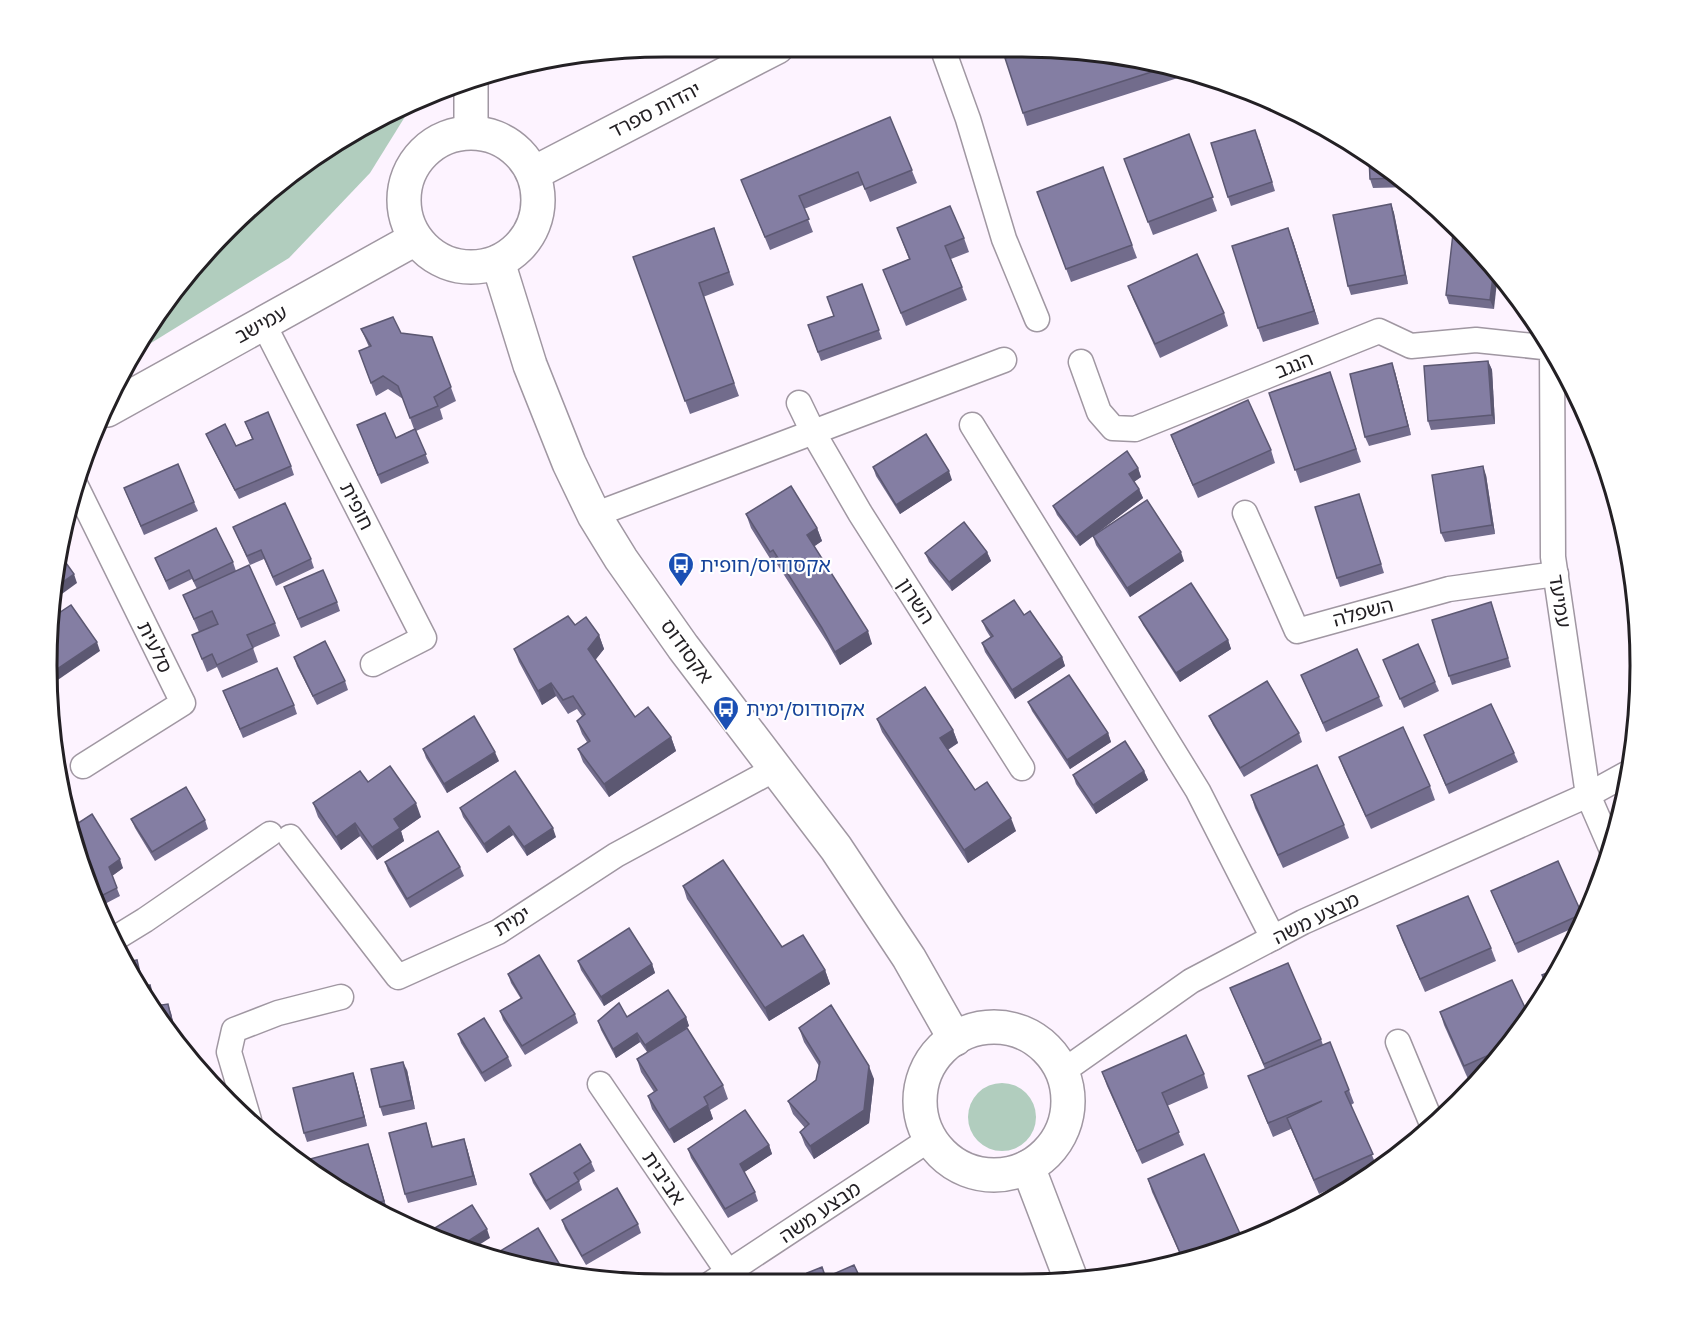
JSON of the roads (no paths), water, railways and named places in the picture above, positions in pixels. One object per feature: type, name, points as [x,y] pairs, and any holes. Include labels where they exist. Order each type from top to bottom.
[{"type":"street","name":"יהדות ספרד","points":[[534,173],[758,57]]},
{"type":"street","points":[[946,57],[968,119],[1004,239],[1037,319]]},
{"type":"street","points":[[471,89],[471,132]]},
{"type":"street","points":[[471,132],[490,134],[508,143],[523,156],[534,173],[538,193],[537,214],[529,234],[516,250],[498,262],[475,267],[453,265],[432,255],[415,238],[406,220],[402,199],[407,178],[416,159],[432,144],[451,135],[471,132]]},
{"type":"street","name":"עמישב","points":[[116,405],[415,238]]},
{"type":"street","name":"אקסודוס","points":[[498,262],[530,365],[569,463],[594,515],[621,559],[683,646],[836,848],[909,958],[955,1039]]},
{"type":"street","name":"חופית","points":[[263,322],[424,638],[373,664]]},
{"type":"street","name":"הנגב","points":[[1082,362],[1099,412],[1113,428],[1135,429],[1379,331],[1411,346],[1476,340],[1539,347]]},
{"type":"street","points":[[594,515],[1004,360]]},
{"type":"street","name":"עמיעד","points":[[1551,367],[1553,557],[1588,795],[1605,835]]},
{"type":"street","name":"השרון","points":[[799,403],[813,432],[860,513],[1022,768]]},
{"type":"street","points":[[972,425],[1198,791],[1273,938]]},
{"type":"street","name":"סלעית","points":[[81,498],[183,703],[83,766]]},
{"type":"street","name":"השפלה","points":[[1245,513],[1297,631],[1449,589],[1556,574]]},
{"type":"street","name":"ימית","points":[[120,935],[280,835],[398,977],[498,932],[616,855],[775,769]]},
{"type":"street","name":"מבצע משה","points":[[1062,1072],[1191,981],[1303,922],[1588,795],[1619,778]]},
{"type":"street","points":[[245,1105],[229,1052],[234,1030],[278,1013],[341,997]]},
{"type":"street","points":[[995,1028],[1016,1031],[1035,1040],[1051,1054],[1062,1072],[1068,1093],[1067,1115],[1059,1136],[1046,1154],[1028,1167],[1007,1174],[984,1175],[963,1169],[944,1156],[930,1139],[922,1122],[920,1103],[922,1084],[929,1066],[940,1051],[955,1039],[974,1030],[995,1028]]},
{"type":"street","points":[[1398,1042],[1429,1117]]},
{"type":"street","name":"אביבית","points":[[600,1084],[717,1274]]},
{"type":"street","name":"מבצע משה","points":[[725,1274],[930,1139]]},
{"type":"street","points":[[1028,1167],[1068,1272]]},
{"type":"place","name":"אקסודוס/חופית","points":[[681,588]]},
{"type":"place","name":"אקסודוס/ימית","points":[[726,732]]}]
